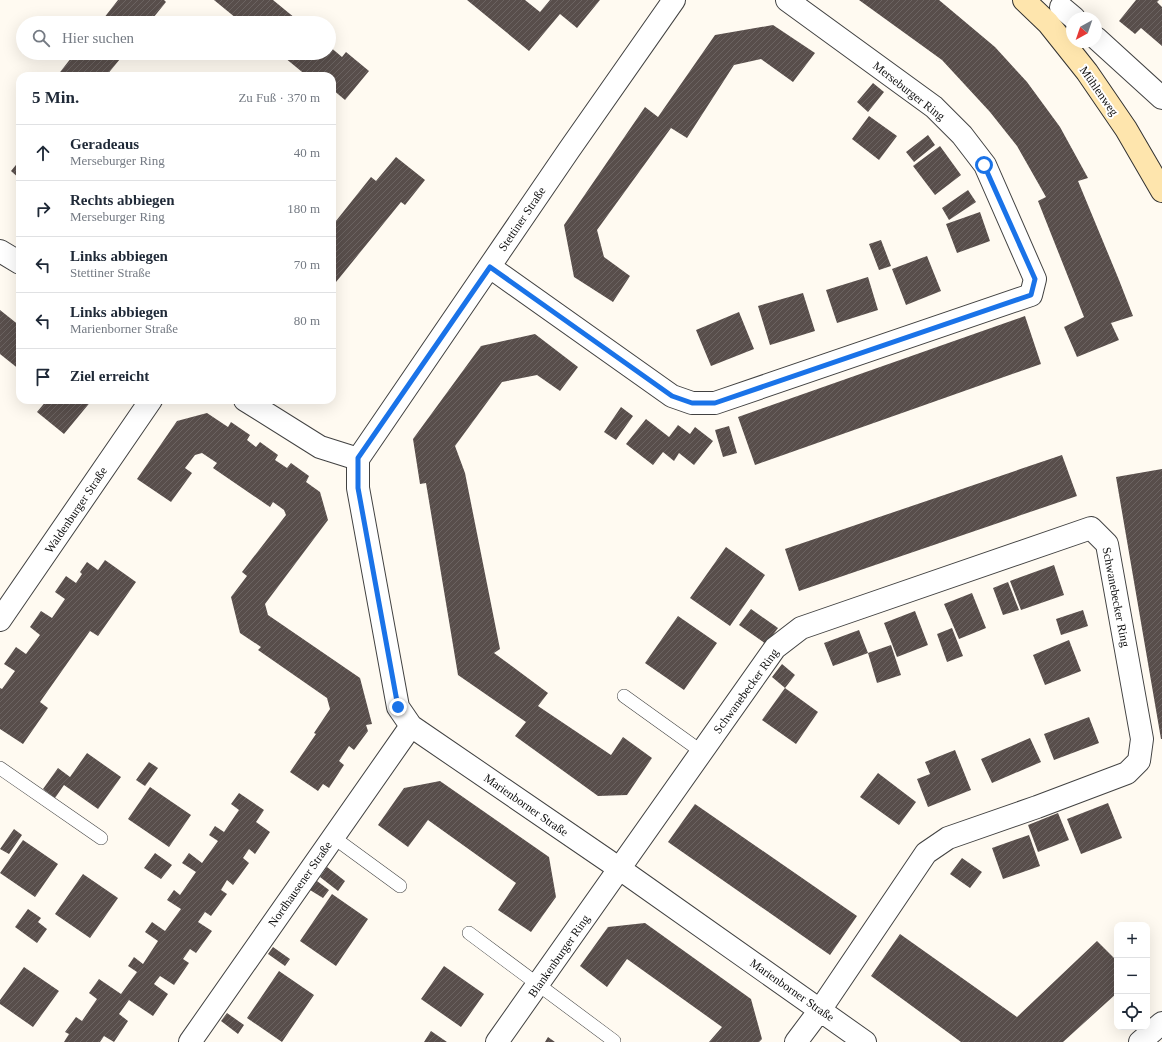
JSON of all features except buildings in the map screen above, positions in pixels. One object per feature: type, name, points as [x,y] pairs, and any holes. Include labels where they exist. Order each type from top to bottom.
[{"type":"street","name":"Stettiner Straße","points":[[358,458],[569,150],[674,0]]},
{"type":"street","name":"Merseburger Ring","points":[[490,267],[672,396],[692,403],[715,403],[1031,295],[1035,279],[984,165],[962,135],[934,107],[787,0]]},
{"type":"street","name":"Mühlenweg","points":[[1024,0],[1048,23],[1087,72],[1126,129],[1162,191]]},
{"type":"street","points":[[1102,43],[1162,98]]},
{"type":"street","points":[[0,251],[16,261]]},
{"type":"street","name":"Waldenburger Straße","points":[[0,620],[148,404]]},
{"type":"street","points":[[251,404],[320,447],[358,458]]},
{"type":"street","name":"Marienborner Straße","points":[[358,458],[358,488],[398,707],[411,726],[620,869],[865,1042]]},
{"type":"street","name":"Schwanebecker Ring","points":[[620,869],[776,648],[801,628],[1091,528],[1107,544],[1142,739],[1139,761],[1127,773],[1037,807],[948,838],[926,853],[820,1010]]},
{"type":"street","name":"Nordhausener Straße","points":[[190,1042],[411,726]]},
{"type":"street","name":"Blankenburger Ring","points":[[497,1042],[620,869]]},
{"type":"street","points":[[796,1042],[820,1010]]},
{"type":"street","points":[[1140,1042],[1162,1023]]},
{"type":"lane","points":[[624,696],[702,752]]},
{"type":"lane","points":[[0,768],[101,838]]},
{"type":"lane","points":[[334,837],[400,886]]},
{"type":"lane","points":[[469,933],[614,1041]]},
{"type":"route","points":[[398,707],[358,488],[358,458],[490,267],[672,396],[692,403],[715,403],[1031,295],[1035,279],[984,165]]}]
